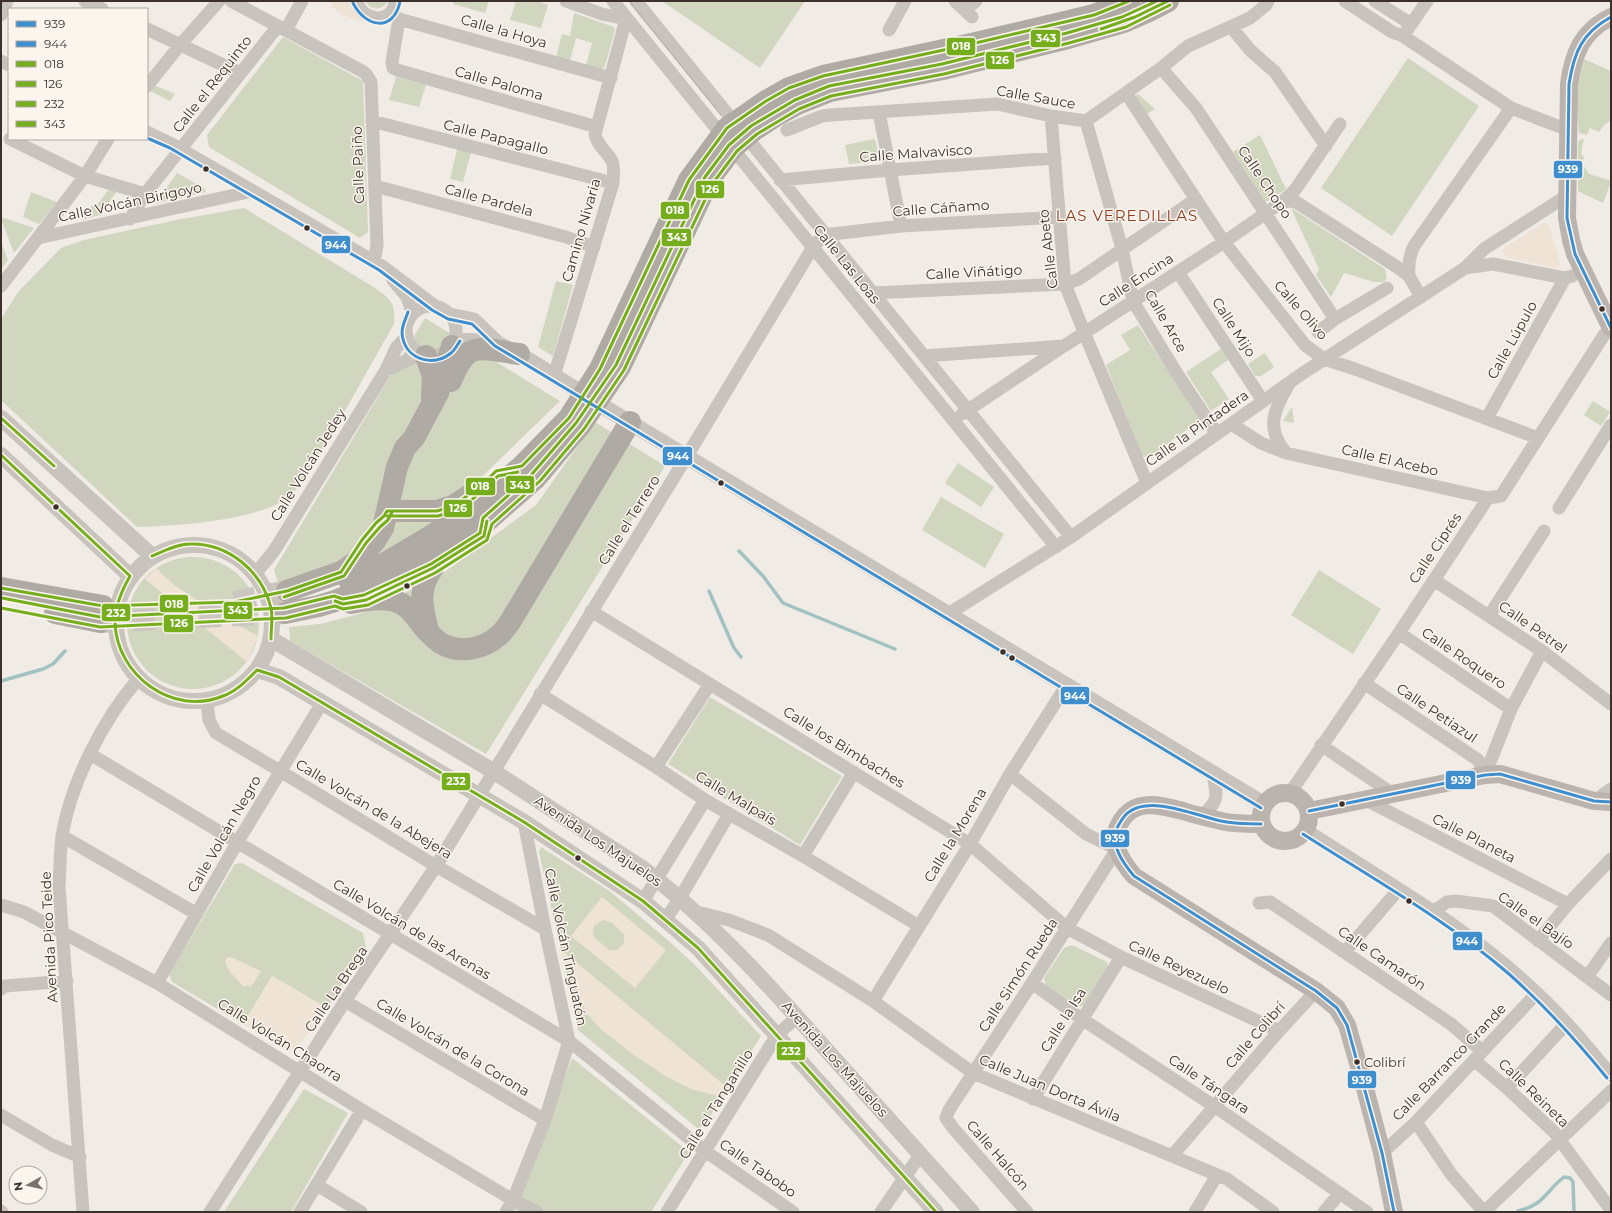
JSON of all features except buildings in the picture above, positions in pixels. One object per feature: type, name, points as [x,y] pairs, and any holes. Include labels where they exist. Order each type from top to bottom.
[{"type":"highway","points":[[285,601],[323,590],[372,571],[431,536],[483,500],[522,466],[569,418],[600,369],[689,180],[727,128],[789,88],[823,76],[967,46],[1094,15],[1129,1]]},
{"type":"highway","points":[[285,601],[319,606],[387,580],[423,563],[487,521],[536,478],[580,426],[620,366],[709,180],[733,148],[754,130],[797,104],[830,91],[943,69],[1068,38],[1124,22],[1168,1]]},
{"type":"highway","points":[[285,601],[352,566],[368,551],[375,541],[383,528],[397,467],[406,448],[414,438],[438,393],[454,342]]},
{"type":"highway","points":[[431,406],[443,397],[460,363],[467,354],[473,350],[481,348],[491,349],[498,352],[519,354]]},
{"type":"highway","points":[[424,355],[433,377],[431,406]]},
{"type":"highway","points":[[335,601],[343,604],[366,600],[389,600],[402,604],[416,617],[428,632],[443,645],[462,650],[484,645],[499,636],[510,622],[622,418]]},
{"type":"highway","points":[[414,438],[412,450],[404,466],[402,482],[403,489],[408,499],[421,511]]},
{"type":"highway","points":[[387,511],[437,512],[453,506],[481,486],[496,471],[522,466]]},
{"type":"highway","points":[[366,600],[433,568],[484,536],[487,521]]},
{"type":"highway","points":[[428,632],[422,604],[422,591],[426,577],[433,568]]},
{"type":"highway","points":[[1,588],[101,614],[1,603]]},
{"type":"main road","points":[[1611,17],[1593,29],[1581,42],[1576,50],[1571,64],[1569,84],[1567,218],[1571,240],[1583,273],[1611,328]]},
{"type":"main road","points":[[1309,811],[1485,775],[1500,774],[1602,802]]},
{"type":"main road","points":[[1281,793],[1290,793],[1300,798],[1309,811],[1310,819],[1306,830],[1297,839],[1286,842],[1276,840],[1267,834],[1261,824],[1260,815],[1264,804],[1271,797],[1281,793]]},
{"type":"main road","points":[[1261,824],[1224,822],[1159,805],[1138,807],[1125,815],[1120,822],[1116,832],[1117,849],[1126,868],[1134,876],[1316,992],[1336,1008],[1347,1025],[1362,1077],[1382,1153],[1394,1212]]},
{"type":"street","points":[[1,15],[7,1]]},
{"type":"street","points":[[85,1],[100,8]]},
{"type":"street","points":[[148,85],[180,45],[219,1]]},
{"type":"street","points":[[231,1],[282,28]]},
{"type":"street","name":"Calle el Requinto","points":[[130,219],[145,194],[240,73],[282,28],[302,1]]},
{"type":"street","points":[[357,1],[362,12],[368,17],[376,18],[394,16],[395,1]]},
{"type":"street","points":[[566,1],[602,14],[626,19]]},
{"type":"street","name":"Calle Las Loas","points":[[613,1],[626,19],[744,161],[1056,547]]},
{"type":"street","name":"Calle Las Loas","points":[[636,1],[824,235],[968,409],[1071,537]]},
{"type":"street","points":[[889,30],[905,1]]},
{"type":"street","points":[[955,1],[969,14],[976,1]]},
{"type":"street","name":"Calle Sauce","points":[[787,130],[822,116],[997,104],[1051,116],[1086,121],[1126,94],[1188,46],[1250,18],[1266,6],[1268,1]]},
{"type":"street","points":[[1345,1],[1392,32],[1403,36],[1511,108],[1568,130]]},
{"type":"street","points":[[1375,1],[1411,24]]},
{"type":"street","points":[[1403,36],[1427,1]]},
{"type":"street","name":"Calle Paloma","points":[[394,16],[393,68],[597,127]]},
{"type":"street","name":"Calle la Hoya","points":[[394,16],[611,78]]},
{"type":"street","name":"Camino Nivaria","points":[[554,376],[612,183],[613,165],[611,159],[596,139],[595,134],[626,19]]},
{"type":"street","points":[[1231,27],[1251,51],[1274,72],[1326,146]]},
{"type":"street","name":"Calle Paiño","points":[[282,28],[362,71],[371,82],[378,264]]},
{"type":"street","points":[[148,30],[240,73]]},
{"type":"street","points":[[618,50],[626,38],[639,34]]},
{"type":"street","name":"Calle Chopo","points":[[1161,68],[1196,108],[1267,214],[1334,319]]},
{"type":"street","name":"Calle Olivo","points":[[1126,94],[1224,242],[1305,345],[1324,359],[1355,369],[1538,438]]},
{"type":"street","points":[[1409,276],[1408,266],[1410,255],[1414,246],[1511,108]]},
{"type":"street","points":[[879,112],[901,226]]},
{"type":"street","name":"Calle Abeto","points":[[1051,116],[1065,284],[1147,483]]},
{"type":"street","name":"Calle Arce","points":[[1086,121],[1122,249],[1133,301],[1176,372],[1217,434]]},
{"type":"street","name":"Calle Papagallo","points":[[372,122],[612,183]]},
{"type":"street","points":[[1340,124],[1296,196],[1409,276],[1421,297]]},
{"type":"street","points":[[148,133],[253,191],[378,264],[435,306]]},
{"type":"street","points":[[11,140],[85,176],[145,194]]},
{"type":"street","points":[[1,286],[85,176],[107,140]]},
{"type":"street","points":[[744,161],[756,151]]},
{"type":"street","name":"Calle Malvavisco","points":[[780,180],[1055,158]]},
{"type":"street","name":"Calle Pardela","points":[[375,186],[566,236],[594,247]]},
{"type":"street","name":"Calle Volcán Birigoyo","points":[[38,238],[253,191]]},
{"type":"street","points":[[1465,268],[1484,249],[1568,195]]},
{"type":"street","name":"Calle Encina","points":[[954,420],[968,409],[1084,332],[1267,214],[1282,202],[1290,201],[1296,196]]},
{"type":"street","name":"Calle Viñátigo","points":[[873,293],[1065,284],[1079,279],[1196,200]]},
{"type":"street","name":"Calle Cáñamo","points":[[824,235],[901,226],[1060,217]]},
{"type":"street","name":"Calle el Terrero","points":[[486,783],[687,456],[813,247],[824,235]]},
{"type":"street","points":[[1494,242],[1498,266]]},
{"type":"street","points":[[1397,267],[1410,255]]},
{"type":"street","points":[[378,264],[407,297],[413,314]]},
{"type":"street","points":[[1465,268],[1493,264],[1565,278],[1583,273]]},
{"type":"street","name":"Calle la Pintadera","points":[[948,614],[1071,537],[1324,359],[1465,268]]},
{"type":"street","name":"Calle Mijo","points":[[1178,272],[1263,401]]},
{"type":"street","name":"Calle Lúpulo","points":[[1487,418],[1565,278]]},
{"type":"street","points":[[1318,332],[1334,319],[1387,288]]},
{"type":"street","points":[[427,306],[435,306],[443,308],[455,321],[454,342],[446,352],[438,356],[424,355],[414,350],[409,344],[406,328],[408,320],[419,309],[427,306]]},
{"type":"street","points":[[450,314],[474,319],[498,342],[1066,686],[1264,804]]},
{"type":"street","name":"Calle Ciprés","points":[[1290,793],[1321,745],[1399,633],[1488,498],[1500,496],[1604,335],[1611,328]]},
{"type":"street","name":"Calle Volcán Jedey","points":[[255,574],[274,551],[386,370],[396,348],[407,336]]},
{"type":"street","points":[[454,342],[498,342]]},
{"type":"street","points":[[924,356],[1064,346]]},
{"type":"street","points":[[386,370],[424,355]]},
{"type":"street","points":[[1286,453],[1276,439],[1273,427],[1273,418],[1280,398],[1290,383]]},
{"type":"street","points":[[1,418],[152,556]]},
{"type":"street","name":"Calle El Acebo","points":[[1231,424],[1261,443],[1286,453],[1488,498]]},
{"type":"street","points":[[1559,508],[1611,425]]},
{"type":"street","points":[[1,455],[130,576]]},
{"type":"street","points":[[1489,616],[1544,532]]},
{"type":"street","points":[[191,544],[210,546],[230,553],[244,562],[255,574],[266,593],[271,609],[271,639],[266,654],[257,670],[238,688],[223,696],[207,701],[181,701],[157,693],[138,679],[123,656],[115,630],[116,614],[120,596],[130,576],[152,556],[172,547],[191,544]]},
{"type":"street","name":"Calle Petrel","points":[[1434,580],[1542,651],[1611,704]]},
{"type":"street","name":"Calle los Bimbaches","points":[[591,611],[970,844],[1067,928]]},
{"type":"street","name":"Calle Roquero","points":[[1399,633],[1512,709]]},
{"type":"street","name":"Avenida Los Majuelos","points":[[271,639],[486,783],[524,822],[643,901],[698,948],[936,1212]]},
{"type":"street","points":[[1485,775],[1512,709],[1542,651]]},
{"type":"street","name":"Avenida Los Majuelos","points":[[257,670],[279,677],[322,703],[486,783],[645,870],[657,879],[697,912],[747,961],[972,1212]]},
{"type":"street","name":"Avenida Pico Teide","points":[[84,1212],[64,934],[59,887],[62,836],[72,795],[90,754],[122,698],[138,679]]},
{"type":"street","name":"Calle Petiazul","points":[[1364,683],[1478,760],[1485,775]]},
{"type":"street","points":[[656,767],[710,684]]},
{"type":"street","name":"Calle la Morena","points":[[873,1001],[970,844],[1010,774],[1066,686]]},
{"type":"street","name":"Calle Malpaís","points":[[540,694],[656,767],[705,800],[803,856],[919,926]]},
{"type":"street","name":"Calle Volcán de la Abejera","points":[[207,701],[209,720],[216,734],[544,929]]},
{"type":"street","name":"Calle Volcán Negro","points":[[157,983],[237,843],[322,703]]},
{"type":"street","points":[[1321,745],[1393,794]]},
{"type":"street","name":"Calle Volcán de las Arenas","points":[[90,754],[569,1041],[705,1151]]},
{"type":"street","points":[[803,856],[854,772]]},
{"type":"street","points":[[1010,774],[1086,834],[1117,849]]},
{"type":"street","points":[[1202,816],[1213,807],[1217,795],[1213,774]]},
{"type":"street","name":"Calle La Brega","points":[[210,1212],[345,1001],[391,935],[436,866],[486,783]]},
{"type":"street","points":[[1602,802],[1611,790]]},
{"type":"street","points":[[643,901],[705,800]]},
{"type":"street","name":"Calle Planeta","points":[[1366,800],[1568,904]]},
{"type":"street","points":[[665,920],[680,898],[729,814]]},
{"type":"street","name":"Calle Volcán Tinguatón","points":[[506,1212],[513,1200],[545,1120],[569,1041],[544,929],[524,822]]},
{"type":"street","points":[[1306,830],[1434,911],[1491,953],[1538,993],[1567,1023],[1611,1075]]},
{"type":"street","points":[[62,836],[197,914]]},
{"type":"street","name":"Calle Simón Rueda","points":[[946,1118],[948,1110],[1032,983],[1117,849]]},
{"type":"street","points":[[1538,941],[1568,904],[1611,859]]},
{"type":"street","points":[[1345,952],[1399,889]]},
{"type":"street","name":"Calle el Bajío","points":[[1434,911],[1447,902],[1456,901],[1492,906],[1588,976],[1611,995]]},
{"type":"street","name":"Calle Camarón","points":[[1259,903],[1270,902],[1451,1024],[1478,1056]]},
{"type":"street","name":"Calle Volcán Chaorra","points":[[1,905],[24,912],[157,983],[362,1110],[513,1200],[537,1212]]},
{"type":"street","name":"Calle Juan Dorta Ávila","points":[[697,912],[729,920],[768,935],[873,1001],[973,1074],[1227,1179],[1273,1212]]},
{"type":"street","name":"Calle Reyezuelo","points":[[1067,928],[1121,957],[1279,1031]]},
{"type":"street","points":[[1588,976],[1611,943]]},
{"type":"street","name":"Calle la Isa","points":[[1033,1099],[1121,957]]},
{"type":"street","points":[[1,989],[5,986],[67,981]]},
{"type":"street","name":"Calle Tángara","points":[[1032,983],[1082,1019],[1214,1106],[1367,1212]]},
{"type":"street","name":"Calle Colibrí","points":[[1172,1156],[1279,1031],[1316,992]]},
{"type":"street","name":"Calle Barranco Grande","points":[[1382,1153],[1416,1122],[1538,993]]},
{"type":"street","name":"Calle Volcán de la Corona","points":[[345,1001],[545,1120]]},
{"type":"street","name":"Calle el Tanganillo","points":[[667,1212],[777,1035],[797,1017]]},
{"type":"street","points":[[1507,1088],[1567,1023]]},
{"type":"street","name":"Calle Reineta","points":[[1478,1056],[1507,1088],[1554,1132],[1611,1210]]},
{"type":"street","points":[[1416,1122],[1451,1174],[1484,1212],[1611,1091]]},
{"type":"street","points":[[300,1212],[362,1110]]},
{"type":"street","points":[[1,1115],[52,1144],[80,1157]]},
{"type":"street","name":"Calle Halcón","points":[[946,1118],[953,1128],[1027,1212]]},
{"type":"street","name":"Calle Tabobo","points":[[705,1151],[793,1212]]},
{"type":"street","points":[[881,1212],[920,1155]]},
{"type":"street","points":[[1195,1212],[1217,1175]]},
{"type":"street","points":[[317,1185],[361,1212]]},
{"type":"street","points":[[1324,1212],[1340,1193]]},
{"type":"green space","points":[[365,1],[388,1],[383,7],[373,8],[370,7]]},
{"type":"green space","points":[[454,1],[489,1],[485,13],[453,4]]},
{"type":"green space","points":[[516,1],[537,1],[548,5],[541,28],[510,20]]},
{"type":"green space","points":[[662,1],[805,1],[760,68]]},
{"type":"green space","points":[[574,13],[614,27],[615,30],[605,66],[601,70],[586,65],[592,43],[576,38],[570,61],[556,57],[562,34],[570,36]]},
{"type":"green space","points":[[283,37],[363,81],[368,232],[360,238],[209,147],[207,135]]},
{"type":"green space","points":[[1408,58],[1479,106],[1392,236],[1321,188]]},
{"type":"green space","points":[[1584,59],[1611,71],[1611,120],[1604,125],[1599,132],[1590,128],[1587,135],[1579,133],[1577,105],[1577,85]]},
{"type":"green space","points":[[396,77],[426,85],[419,107],[389,100]]},
{"type":"green space","points":[[154,85],[175,94],[170,101],[150,91]]},
{"type":"green space","points":[[1138,94],[1155,109],[1147,114],[1135,96]]},
{"type":"green space","points":[[1260,135],[1286,189],[1268,201],[1265,201],[1233,152]]},
{"type":"green space","points":[[875,139],[879,157],[874,162],[849,164],[845,145]]},
{"type":"green space","points":[[1584,139],[1581,153],[1584,158],[1581,162],[1589,174],[1611,182],[1603,203],[1578,191],[1578,143],[1579,140]]},
{"type":"green space","points":[[457,149],[471,152],[463,182],[450,179]]},
{"type":"green space","points":[[177,173],[204,188],[206,192],[155,204]]},
{"type":"green space","points":[[109,189],[117,191],[100,215],[81,220],[93,204],[98,204]]},
{"type":"green space","points":[[31,192],[57,202],[39,224],[23,217]]},
{"type":"green space","points":[[244,208],[381,292],[392,303],[394,311],[394,324],[329,439],[294,492],[290,492],[279,503],[248,514],[190,524],[137,527],[1,400],[1,319],[18,292],[61,248],[84,240],[176,220]]},
{"type":"green space","points":[[1291,208],[1385,269],[1387,278],[1384,282],[1374,282],[1344,273],[1331,297],[1316,275],[1319,269]]},
{"type":"green space","points":[[1,217],[34,228],[14,253],[1,219]]},
{"type":"green space","points":[[1,242],[8,260],[1,269]]},
{"type":"green space","points":[[556,281],[573,285],[553,356],[538,347]]},
{"type":"green space","points":[[425,318],[560,401],[436,521],[375,562],[278,582],[274,570]]},
{"type":"green space","points":[[1138,325],[1200,420],[1148,458],[1140,455],[1106,365],[1130,350],[1121,335]]},
{"type":"green space","points":[[1221,349],[1228,360],[1211,372],[1229,399],[1211,411],[1186,372]]},
{"type":"green space","points":[[1265,353],[1274,367],[1261,376],[1255,376],[1248,364]]},
{"type":"green space","points":[[1593,401],[1610,412],[1601,426],[1584,415]]},
{"type":"green space","points":[[1292,407],[1294,423],[1283,421]]},
{"type":"green space","points":[[595,422],[665,466],[486,754],[290,641],[289,627],[320,624],[363,613],[439,576],[536,505]]},
{"type":"green space","points":[[958,463],[994,487],[981,507],[945,483]]},
{"type":"green space","points":[[941,497],[1004,534],[985,568],[922,530]]},
{"type":"green space","points":[[199,557],[218,562],[230,568],[240,576],[248,586],[254,598],[258,610],[258,636],[254,648],[248,660],[240,670],[230,678],[218,684],[206,688],[187,689],[168,684],[156,678],[146,670],[138,660],[132,648],[128,636],[127,617],[132,598],[138,586],[146,576],[156,568],[168,562],[180,558]]},
{"type":"green space","points":[[1319,570],[1381,609],[1353,654],[1291,615]]},
{"type":"green space","points":[[710,697],[842,776],[800,845],[668,764]]},
{"type":"green space","points":[[541,847],[611,892],[670,942],[695,965],[761,1036],[704,1126],[697,1128],[578,1030],[539,852]]},
{"type":"green space","points":[[242,863],[363,933],[366,947],[327,1008],[272,976],[243,1024],[172,982],[169,974],[235,864]]},
{"type":"green space","points":[[1072,945],[1107,962],[1108,968],[1083,1006],[1076,1007],[1046,987],[1044,978],[1064,948]]},
{"type":"green space","points":[[572,1058],[689,1152],[651,1212],[515,1212]]},
{"type":"green space","points":[[304,1089],[348,1113],[291,1212],[224,1212]]},
{"type":"shaded area","points":[[329,1],[350,1],[356,13],[365,22],[342,15],[331,6],[332,4]]},
{"type":"shaded area","points":[[1543,223],[1549,225],[1560,263],[1559,267],[1555,268],[1506,257],[1502,252],[1504,248]]},
{"type":"shaded area","points":[[156,568],[174,585],[224,617],[258,636],[247,662],[145,579]]},
{"type":"shaded area","points":[[602,897],[666,950],[635,988],[571,936]],"holes":[[[604,920],[612,923],[624,934],[624,944],[617,950],[609,950],[595,938],[593,934],[594,925]]]},
{"type":"shaded area","points":[[559,948],[728,1088],[722,1097],[691,1089],[667,1077],[631,1053],[602,1030],[587,1014],[579,995],[573,972],[563,966]]},
{"type":"shaded area","points":[[231,957],[261,971],[251,987],[247,985],[244,987],[230,972],[225,962],[227,958]]},
{"type":"shaded area","points":[[272,976],[327,1008],[299,1046],[288,1051],[243,1024]]},
{"type":"waterway","points":[[739,551],[763,576],[783,603],[895,649]]},
{"type":"waterway","points":[[709,591],[734,648],[741,657]]},
{"type":"waterway","points":[[1,681],[43,669],[53,664],[65,651]]},
{"type":"waterway","points":[[1518,1211],[1539,1202],[1564,1177],[1570,1178],[1573,1182],[1574,1212]]},
{"type":"tunnel","points":[[234,602],[287,591]]},
{"type":"tunnel","points":[[100,622],[285,613]]},
{"type":"tram line","points":[[629,1],[721,115]]},
{"type":"transit line","name":"018","points":[[1,588],[103,606],[234,602],[287,591],[341,572],[362,540],[387,511],[437,511],[453,506],[481,486],[496,471],[522,466],[569,418],[600,369],[689,180],[727,128],[766,101],[789,88],[823,76],[967,45],[1094,15],[1129,1]]},
{"type":"transit line","name":"343","points":[[2,598],[100,617],[284,608],[334,596],[343,599],[364,595],[431,564],[480,533],[483,518],[532,474],[576,423],[616,365],[705,177],[729,145],[751,126],[795,100],[829,86],[942,64],[1067,33],[1122,17],[1157,1]]},
{"type":"transit line","name":"018","points":[[1101,29],[1135,17],[1168,1]]},
{"type":"transit line","name":"944","points":[[353,3],[364,17],[378,23],[391,19],[400,2]]},
{"type":"transit line","name":"126","points":[[1,608],[100,627],[286,618],[335,606],[343,609],[368,605],[435,573],[487,540],[492,524],[540,481],[584,429],[624,370],[713,183],[737,151],[757,134],[799,109],[831,96],[944,74],[1069,43],[1126,27],[1170,5]]},
{"type":"transit line","name":"939","points":[[1611,17],[1601,23],[1586,37],[1577,53],[1571,73],[1569,84],[1567,218],[1575,254],[1611,328]]},
{"type":"transit line","name":"944","points":[[148,138],[170,148],[379,270],[432,310],[448,319],[472,324],[495,346],[1261,808]]},
{"type":"transit line","name":"944","points":[[408,312],[403,325],[402,335],[406,346],[410,352],[416,356],[422,359],[437,360],[452,352],[460,341]]},
{"type":"transit line","name":"232","points":[[1,418],[54,466]]},
{"type":"transit line","name":"232","points":[[1,455],[130,576],[122,592],[116,610],[115,622],[118,641],[125,659],[136,674],[151,687],[167,696],[185,701],[204,701],[223,696],[233,691],[242,685],[257,670],[279,677],[524,822],[643,901],[698,948],[936,1212]]},
{"type":"transit line","name":"126","points":[[387,516],[438,516],[454,511],[474,498],[498,476],[518,472]]},
{"type":"transit line","name":"126","points":[[284,597],[344,576],[366,543],[388,520],[392,512]]},
{"type":"transit line","name":"018","points":[[335,601],[343,604],[366,600],[433,568],[484,536],[487,521]]},
{"type":"transit line","name":"232","points":[[152,556],[175,546],[185,544],[204,545],[217,548],[230,554],[251,571],[260,582],[272,612],[271,639]]},
{"type":"transit line","name":"939","points":[[1309,811],[1485,775],[1500,774],[1594,801],[1611,802]]},
{"type":"transit line","name":"939","points":[[1261,824],[1226,822],[1187,811],[1161,806],[1138,807],[1129,812],[1123,818],[1118,826],[1115,840],[1118,853],[1134,876],[1316,991],[1337,1008],[1347,1025],[1382,1153],[1394,1212]]},
{"type":"transit line","name":"944","points":[[1303,834],[1435,918],[1485,954],[1509,974],[1548,1011],[1607,1078]]},
{"type":"place","name":"Colibrí","points":[[1357,1062]]},
{"type":"district","name":"LAS VEREDILLAS","points":[[1127,215]]}]
